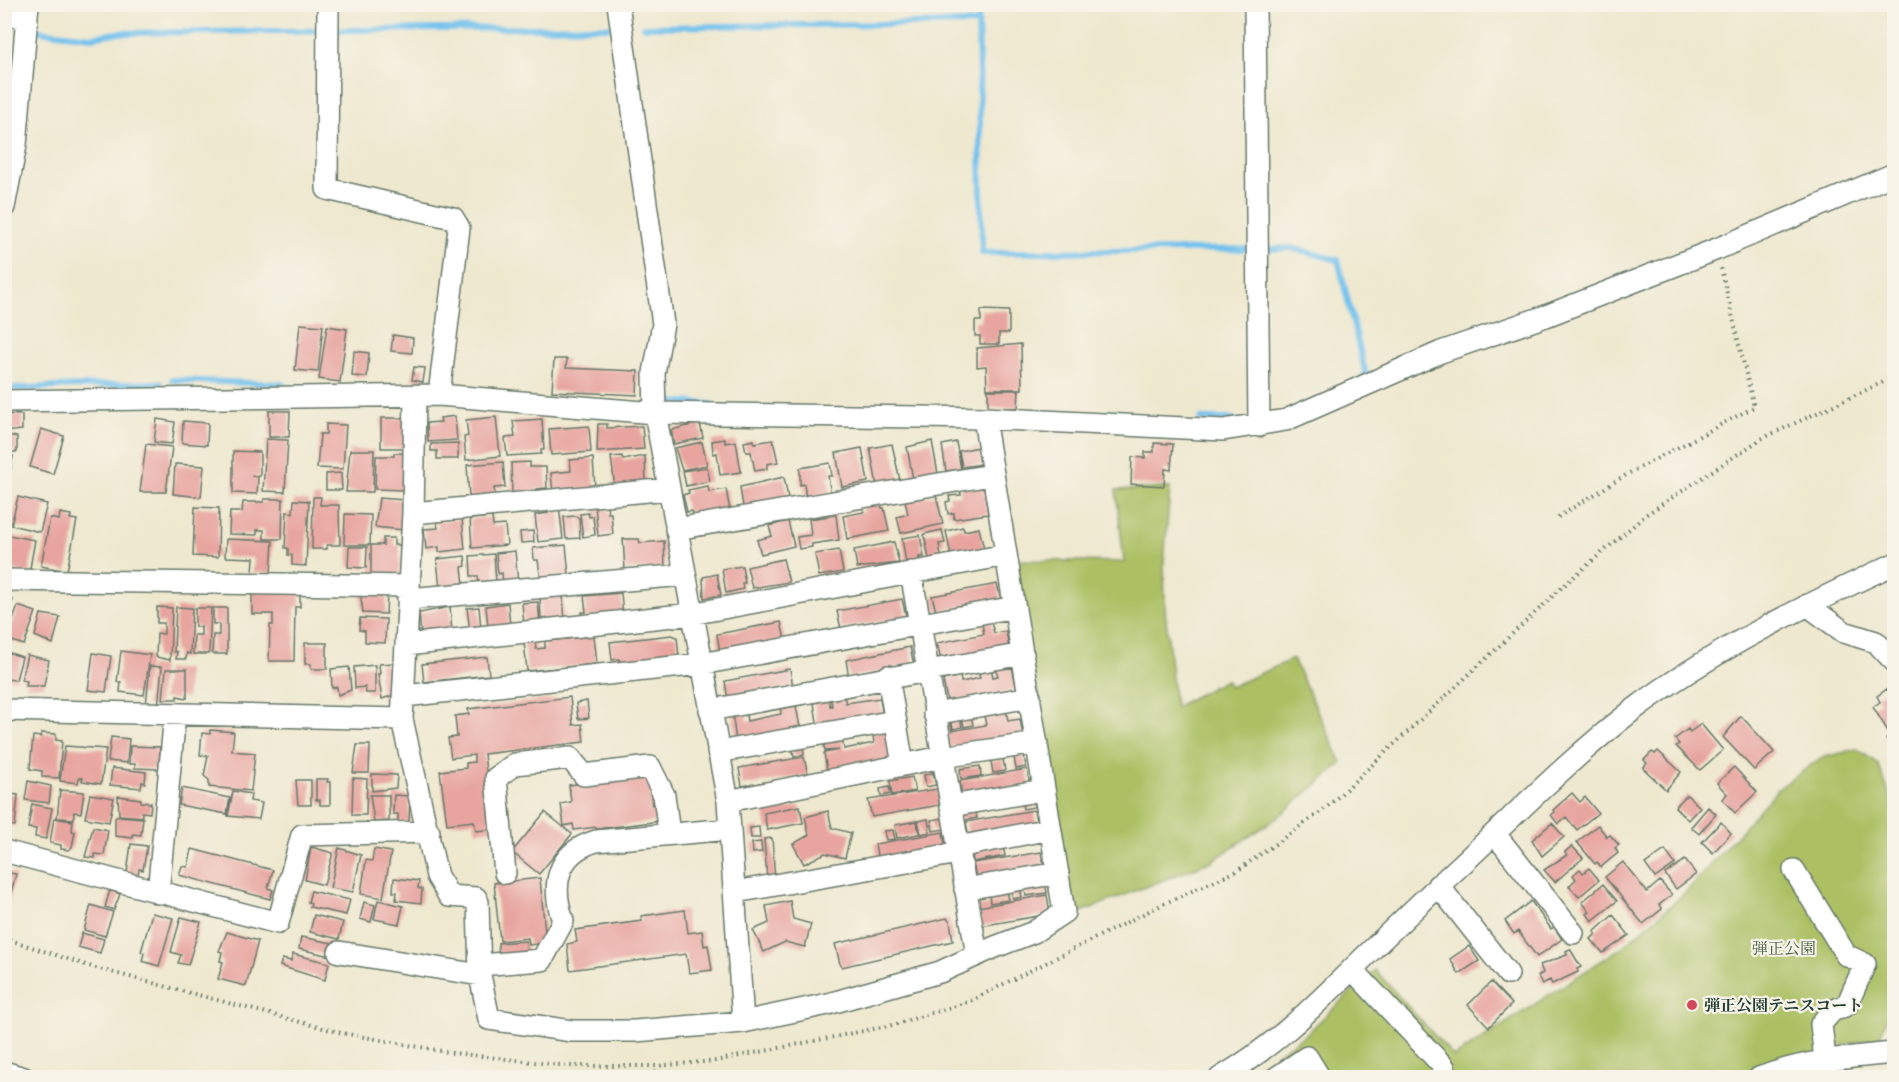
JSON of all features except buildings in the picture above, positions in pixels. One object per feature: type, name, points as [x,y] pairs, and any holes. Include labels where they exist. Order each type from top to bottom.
[{"type":"street","points":[[328,4],[327,189],[453,218],[459,228],[439,395]]},
{"type":"street","points":[[618,4],[663,324],[654,373],[655,413],[700,664],[728,801],[743,1022]]},
{"type":"street","points":[[1255,4],[1259,426]]},
{"type":"street","points":[[4,14],[27,11],[16,145],[4,207]]},
{"type":"street","points":[[4,401],[439,395],[655,413],[984,418],[1223,430],[1259,426],[1286,420],[1441,352],[1546,316],[1717,249],[1894,174]]},
{"type":"street","points":[[415,396],[413,513],[402,719],[437,876],[449,896],[476,898],[478,902],[480,970],[489,1019],[572,1031],[635,1031],[743,1022],[828,1004],[939,972],[1034,933],[1064,912],[1023,654],[991,475],[984,418]]},
{"type":"street","points":[[676,529],[991,475]]},
{"type":"street","points":[[413,513],[669,489]]},
{"type":"street","points":[[406,645],[691,614],[1006,555]]},
{"type":"street","points":[[1220,1077],[1255,1058],[1299,1022],[1438,885],[1566,767],[1634,710],[1695,669],[1807,605],[1894,564]]},
{"type":"street","points":[[911,572],[977,955]]},
{"type":"street","points":[[4,580],[408,592],[684,575]]},
{"type":"street","points":[[1807,605],[1844,632],[1876,642],[1894,660]]},
{"type":"street","points":[[404,696],[700,664],[1015,607]]},
{"type":"street","points":[[710,710],[888,676],[1023,654]]},
{"type":"street","points":[[888,676],[903,765]]},
{"type":"street","points":[[934,714],[1030,697]]},
{"type":"street","points":[[4,710],[402,719]]},
{"type":"street","points":[[158,892],[175,714]]},
{"type":"street","points":[[718,752],[895,721]]},
{"type":"street","points":[[728,801],[942,757],[1037,743]]},
{"type":"street","points":[[505,873],[496,778],[515,764],[570,758],[584,775],[650,767],[664,795],[669,834]]},
{"type":"street","points":[[951,806],[1043,790]]},
{"type":"street","points":[[339,952],[480,970],[542,960],[563,921],[556,902],[558,875],[570,854],[596,841],[730,828]]},
{"type":"street","points":[[735,892],[958,850],[1050,830]]},
{"type":"street","points":[[4,851],[278,923],[302,835],[429,832]]},
{"type":"street","points":[[1495,834],[1573,933]]},
{"type":"street","points":[[1794,870],[1846,955],[1865,964],[1847,1005],[1832,1011],[1821,1024],[1830,1059]]},
{"type":"street","points":[[965,889],[1058,873]]},
{"type":"street","points":[[1438,885],[1508,974]]},
{"type":"street","points":[[1352,969],[1444,1067]]},
{"type":"street","points":[[1759,1077],[1786,1068],[1830,1059],[1894,1053]]},
{"type":"street","points":[[1276,1077],[1307,1057],[1320,1077]]},
{"type":"street","points":[[4,1072],[24,1077]]},
{"type":"path","points":[[1557,517],[1626,475],[1754,407],[1717,249]]},
{"type":"path","points":[[655,1077],[656,1066]]},
{"type":"green space","points":[[1170,488],[1164,563],[1165,609],[1175,707],[1226,680],[1230,687],[1293,659],[1342,763],[1277,818],[1212,861],[1071,916],[1014,560],[1124,562],[1116,490]]},
{"type":"green space","name":"弾正公園","points":[[1857,749],[1878,764],[1894,806],[1894,999],[1880,1037],[1836,1047],[1838,1077],[1243,1078],[1306,1034],[1375,970],[1454,1057],[1621,948],[1684,894],[1778,789],[1821,758]]},
{"type":"waterway","points":[[978,4],[982,253],[1251,249]]},
{"type":"waterway","points":[[644,27],[978,23]]},
{"type":"waterway","points":[[38,31],[92,37],[115,33],[609,27]]},
{"type":"waterway","points":[[4,31],[12,30]]},
{"type":"waterway","points":[[1267,249],[1291,248],[1338,260],[1366,376],[1363,377]]},
{"type":"waterway","points":[[172,380],[283,384]]},
{"type":"waterway","points":[[4,389],[160,383]]},
{"type":"waterway","points":[[667,401],[675,402]]},
{"type":"waterway","points":[[681,402],[710,404]]},
{"type":"waterway","points":[[1201,419],[1233,419]]},
{"type":"place","name":"弾正公園テニスコート","points":[[1692,1005]]}]
